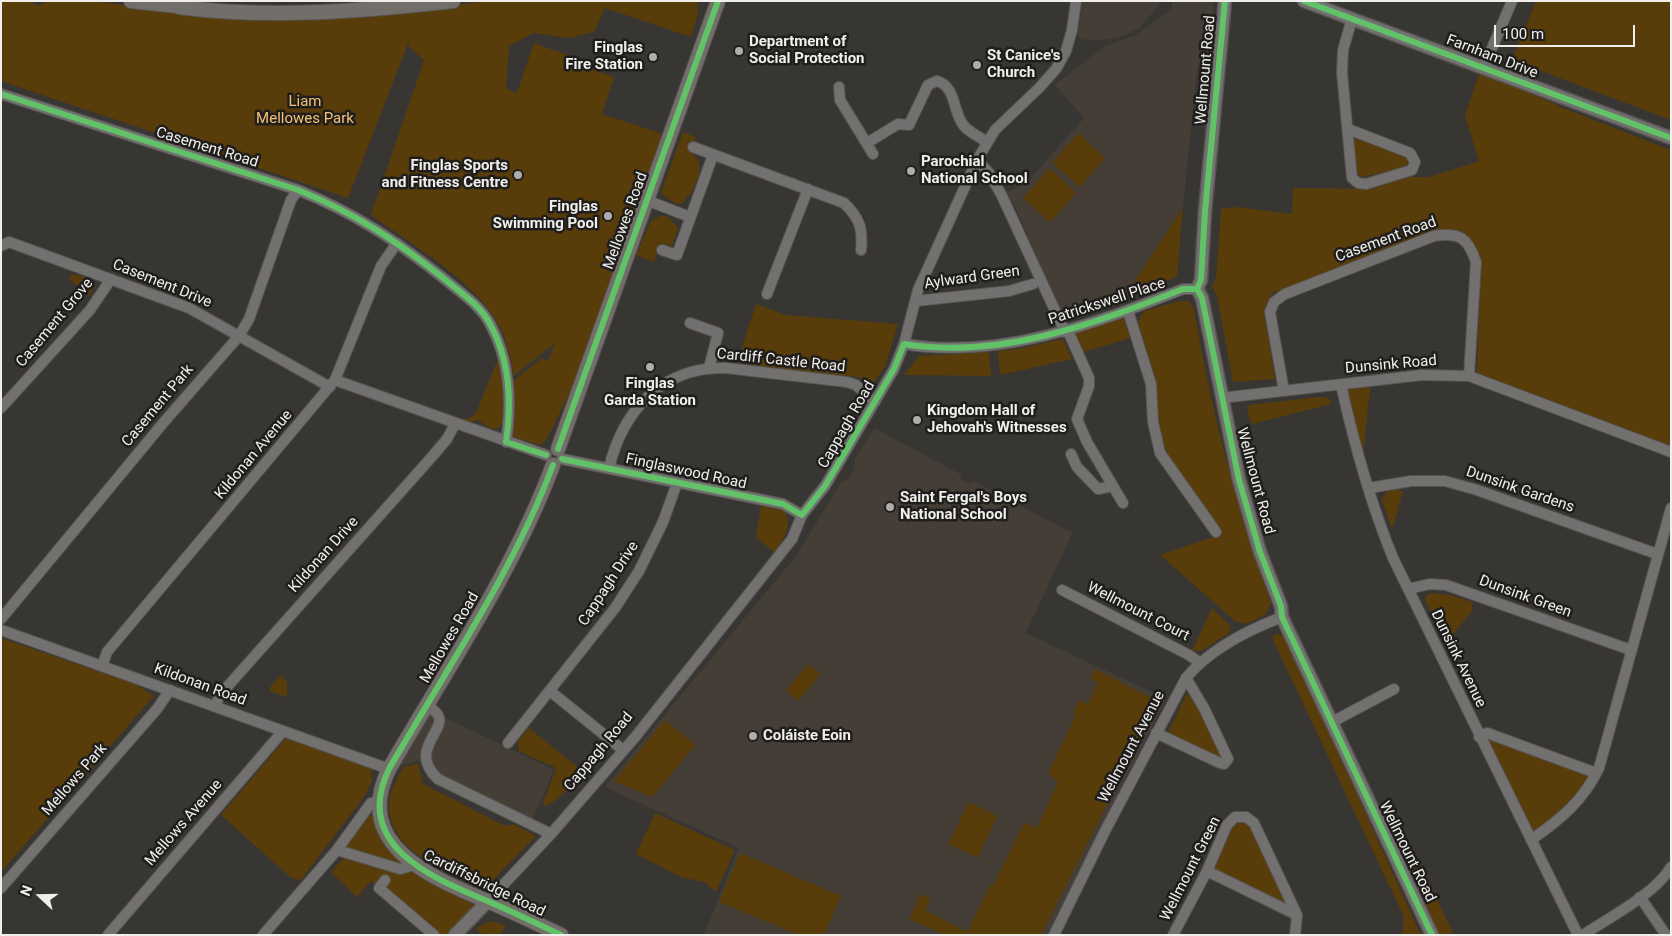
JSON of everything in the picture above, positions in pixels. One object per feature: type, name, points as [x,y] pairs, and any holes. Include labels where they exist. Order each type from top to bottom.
[{"type":"main road","points":[[130,1],[217,12],[293,14],[368,10],[453,1]]},
{"type":"main road","points":[[179,7],[254,10],[370,1]]},
{"type":"main road","name":"Mellowes Road","points":[[383,826],[380,801],[382,782],[534,514],[718,1]]},
{"type":"main road","name":"Cardiffsbridge Road","points":[[383,826],[394,846],[414,866],[439,880],[561,935]]},
{"type":"street","name":"Cappagh Road","points":[[455,935],[551,834],[623,750],[796,534],[802,515],[825,486],[894,368],[904,344],[928,264],[987,142],[1012,112],[1039,88],[1056,69],[1066,51],[1072,30],[1076,1]]},
{"type":"street","name":"Wellmount Road","points":[[1225,1],[1205,211],[1201,280],[1197,289],[1202,298],[1239,480],[1260,552],[1281,606],[1282,617],[1432,935]]},
{"type":"street","points":[[1484,67],[1512,1]]},
{"type":"street","name":"Farnham Drive","points":[[1310,2],[1671,138]]},
{"type":"street","points":[[1348,129],[1410,153],[1415,162],[1412,170],[1366,184],[1358,183],[1352,178],[1342,72],[1343,50],[1352,19]]},
{"type":"street","points":[[867,143],[898,124],[909,125],[928,85],[937,81],[946,84],[950,90],[959,118],[965,127],[987,142]]},
{"type":"street","points":[[839,87],[840,100],[873,154]]},
{"type":"street","name":"Casement Road","points":[[1,94],[298,190],[338,206],[396,243]]},
{"type":"street","points":[[693,147],[844,203],[859,219],[862,232],[862,250]]},
{"type":"street","points":[[662,250],[677,255],[713,154]]},
{"type":"street","points":[[977,160],[989,173],[1001,194],[1089,378],[1089,386],[1077,419],[1087,442],[1123,503]]},
{"type":"street","points":[[767,294],[808,189]]},
{"type":"street","name":"Casement Park","points":[[1,619],[164,422],[239,336],[249,319],[291,200],[298,190]]},
{"type":"street","points":[[646,200],[690,217]]},
{"type":"street","name":"Casement Road","points":[[1284,391],[1270,312],[1274,302],[1285,294],[1434,236],[1447,234],[1465,239],[1471,246],[1476,262],[1469,376]]},
{"type":"street","name":"Casement Drive","points":[[1,246],[9,242],[189,308],[332,384]]},
{"type":"street","points":[[396,243],[460,292],[490,322],[506,362],[509,380],[506,442]]},
{"type":"street","name":"Kildonan Avenue","points":[[102,666],[107,652],[332,384],[381,266],[396,243]]},
{"type":"street","name":"Casement Grove","points":[[1,408],[90,310],[111,279]]},
{"type":"street","name":"Aylward Green","points":[[916,301],[1009,290],[1033,284]]},
{"type":"street","name":"Patrickswell Place","points":[[904,344],[960,347],[1000,344],[1066,331],[1128,311],[1183,290],[1197,289]]},
{"type":"street","points":[[1128,311],[1150,384],[1153,422],[1160,453],[1216,532]]},
{"type":"street","points":[[690,323],[718,333],[708,368]]},
{"type":"street","name":"Cardiff Castle Road","points":[[609,468],[614,448],[628,418],[666,382],[689,372],[708,368],[846,382],[856,385],[875,402]]},
{"type":"street","name":"Dunsink Road","points":[[1221,398],[1422,375],[1469,376],[1671,452]]},
{"type":"street","name":"Finglaswood Road","points":[[332,384],[555,457],[783,504],[802,515]]},
{"type":"street","name":"Dunsink Avenue","points":[[1341,385],[1349,423],[1377,518],[1408,589],[1479,737],[1578,935]]},
{"type":"street","name":"Kildonan Drive","points":[[216,706],[219,696],[429,460],[447,439],[455,424]]},
{"type":"street","points":[[1071,454],[1077,467],[1098,488],[1104,489],[1113,486]]},
{"type":"street","name":"Dunsink Gardens","points":[[1368,488],[1390,483],[1445,481],[1477,490],[1657,554]]},
{"type":"street","name":"Cappagh Drive","points":[[508,743],[615,608],[639,571],[663,522],[677,483]]},
{"type":"street","points":[[1531,840],[1572,808],[1588,789],[1596,773],[1671,508]]},
{"type":"street","name":"Dunsink Green","points":[[1408,589],[1430,584],[1446,585],[1631,650]]},
{"type":"street","name":"Wellmount Court","points":[[1062,590],[1190,655],[1199,662]]},
{"type":"street","name":"Wellmount Avenue","points":[[1054,935],[1156,733],[1186,678],[1199,662],[1242,636],[1282,617]]},
{"type":"street","name":"Kildonan Road","points":[[1,630],[389,769]]},
{"type":"street","points":[[1156,733],[1220,763],[1224,764],[1228,759],[1204,708],[1186,678]]},
{"type":"street","points":[[1332,722],[1394,689]]},
{"type":"street","name":"Mellows Park","points":[[1,888],[157,709],[170,690]]},
{"type":"street","points":[[550,692],[623,750]]},
{"type":"street","points":[[426,704],[437,713],[439,718],[439,723],[427,746],[426,755],[430,772],[438,779],[551,834]]},
{"type":"street","name":"Mellows Avenue","points":[[108,935],[283,731]]},
{"type":"street","points":[[1479,737],[1487,733],[1596,773]]},
{"type":"street","points":[[263,935],[337,850],[371,803],[380,801]]},
{"type":"street","name":"Wellmount Green","points":[[1173,935],[1228,825],[1235,816],[1246,817],[1254,822],[1297,915]]},
{"type":"street","points":[[337,850],[400,869],[414,866]]},
{"type":"street","points":[[1583,935],[1640,897],[1667,873],[1671,867]]},
{"type":"street","points":[[1206,872],[1297,915],[1295,935]]},
{"type":"street","points":[[385,880],[379,888],[434,935]]},
{"type":"street","points":[[1640,897],[1666,935]]},
{"type":"shaded area","points":[[1083,1],[1163,1],[1139,28],[1121,37],[1096,41],[1081,39],[1078,36]]},
{"type":"shaded area","points":[[1172,1],[1214,1],[1209,50],[1197,69],[1183,207],[1125,296],[1063,318],[1019,215],[1007,193],[1030,179],[1084,118],[1055,85],[1105,46],[1136,35],[1172,9]]},
{"type":"shaded area","points":[[874,428],[962,475],[960,479],[969,484],[973,481],[1072,533],[1026,633],[1166,699],[1047,935],[704,935],[739,848],[605,787],[796,556],[841,483],[848,479],[854,469],[855,459]]},
{"type":"shaded area","points":[[431,711],[554,770],[529,828],[429,780],[419,761],[396,766],[424,714]]},
{"type":"green space","name":"Liam Mellowes Park","points":[[1,1],[30,1],[37,6],[49,1],[93,1],[170,11],[281,18],[368,16],[487,1],[697,1],[698,14],[691,37],[605,8],[594,32],[568,38],[534,33],[509,46],[506,89],[517,93],[534,43],[587,62],[585,67],[614,77],[602,114],[666,135],[574,384],[547,439],[540,445],[513,437],[513,381],[542,358],[548,361],[555,343],[514,376],[504,336],[488,308],[441,264],[371,215],[424,60],[409,47],[409,41],[348,198],[1,81]]},
{"type":"green space","points":[[1536,1],[1671,1],[1671,120],[1512,60]]},
{"type":"green space","points":[[1480,70],[1563,108],[1671,150],[1671,446],[1477,373],[1481,262],[1469,240],[1464,236],[1451,232],[1433,233],[1272,293],[1264,311],[1275,379],[1233,382],[1217,296],[1212,287],[1216,279],[1221,209],[1236,207],[1292,214],[1293,188],[1372,189],[1407,177],[1430,177],[1479,161],[1465,116]]},
{"type":"green space","points":[[683,132],[696,137],[690,151],[698,162],[700,172],[691,195],[688,195],[683,203],[676,204],[661,193]]},
{"type":"green space","points":[[1078,133],[1105,158],[1080,187],[1052,163]]},
{"type":"green space","points":[[1357,136],[1403,154],[1408,158],[1408,163],[1401,169],[1362,177],[1358,174],[1354,154],[1354,144]]},
{"type":"green space","points":[[1050,168],[1076,193],[1050,222],[1023,198]]},
{"type":"green space","points":[[1183,207],[1177,277],[1125,296]]},
{"type":"green space","points":[[660,216],[667,216],[678,228],[672,246],[660,243],[654,262],[636,255],[651,221]]},
{"type":"green space","points":[[73,274],[89,278],[94,287],[89,296],[69,279]]},
{"type":"green space","points":[[1180,301],[1189,301],[1194,309],[1208,384],[1226,458],[1258,567],[1271,603],[1266,614],[1246,624],[1235,621],[1160,555],[1222,534],[1168,455],[1157,424],[1157,384],[1138,322],[1144,311]]},
{"type":"green space","points":[[756,304],[785,315],[898,324],[885,367],[872,384],[859,377],[773,371],[738,360]]},
{"type":"green space","points":[[1128,311],[1133,337],[1081,353],[1068,331]]},
{"type":"green space","points":[[1063,339],[1072,359],[1000,375],[998,351],[1018,349]]},
{"type":"green space","points":[[989,352],[991,376],[904,375],[919,356]]},
{"type":"green space","points":[[503,359],[506,394],[505,409],[503,421],[498,428],[491,429],[479,420],[470,422],[459,419],[467,419],[476,413],[497,361]]},
{"type":"green space","points":[[1371,381],[1362,464],[1341,385]]},
{"type":"green space","points":[[1319,397],[1329,398],[1331,404],[1252,424],[1249,418],[1247,406],[1249,405]]},
{"type":"green space","points":[[1395,489],[1403,491],[1393,527],[1391,527],[1382,499],[1387,491]]},
{"type":"green space","points":[[761,506],[784,510],[787,516],[788,527],[775,553],[756,537]]},
{"type":"green space","points":[[1430,593],[1451,595],[1472,602],[1473,610],[1446,643],[1425,600],[1426,596]]},
{"type":"green space","points":[[1212,608],[1231,627],[1229,633],[1201,651],[1192,651]]},
{"type":"green space","points":[[1280,634],[1286,638],[1421,935],[1402,935],[1404,917],[1273,640],[1273,636]]},
{"type":"green space","points":[[1,638],[135,684],[154,696],[1,872]]},
{"type":"green space","points":[[808,664],[821,674],[798,701],[786,690]]},
{"type":"green space","points":[[1095,669],[1159,702],[1041,935],[945,935],[909,919],[921,894],[931,898],[925,910],[967,932],[990,885],[993,886],[1024,823],[1037,828],[1058,782],[1048,773],[1076,715],[1073,713],[1079,700],[1088,704],[1098,683],[1091,679]]},
{"type":"green space","points":[[281,675],[287,682],[287,697],[270,691],[270,687]]},
{"type":"green space","points":[[1187,693],[1200,708],[1222,758],[1213,757],[1168,733]]},
{"type":"green space","points":[[665,720],[695,745],[652,797],[614,781]]},
{"type":"green space","points":[[529,728],[584,772],[583,780],[579,786],[573,787],[554,802],[545,806],[543,803],[556,768],[519,751],[518,741]]},
{"type":"green space","points":[[1477,730],[1596,774],[1588,789],[1531,839]]},
{"type":"green space","points":[[287,737],[371,768],[372,781],[364,797],[300,881],[289,876],[221,815]]},
{"type":"green space","points":[[418,764],[423,784],[505,826],[514,824],[536,836],[487,886],[456,875],[423,859],[399,835],[391,821],[389,804],[394,785],[403,767]]},
{"type":"green space","points":[[969,802],[997,816],[978,858],[948,844]]},
{"type":"green space","points":[[1381,808],[1414,851],[1454,935],[1439,935]]},
{"type":"green space","points":[[380,811],[394,847],[487,902],[454,935],[435,935],[371,881],[357,897],[331,872],[344,858],[347,844],[367,816],[373,816]]},
{"type":"green space","points":[[655,813],[735,850],[716,892],[704,882],[681,877],[636,854]]},
{"type":"green space","points":[[1244,820],[1253,826],[1288,902],[1283,905],[1214,871],[1228,834],[1238,823]]},
{"type":"green space","points":[[740,853],[841,896],[824,935],[799,935],[719,902]]},
{"type":"green space","points":[[491,921],[506,925],[501,935],[483,935],[476,928]]},
{"type":"cycle path","points":[[558,449],[718,1]]},
{"type":"cycle path","points":[[1197,289],[1201,280],[1205,211],[1225,1]]},
{"type":"cycle path","points":[[1304,1],[1671,138]]},
{"type":"cycle path","points":[[1,94],[298,190],[358,219],[394,241],[465,296],[486,318],[502,352],[508,381],[509,411],[506,442],[546,455]]},
{"type":"cycle path","points":[[562,459],[783,504],[802,515],[825,486],[894,369],[904,344],[940,348],[1012,343],[1082,326],[1183,289],[1197,289]]},
{"type":"cycle path","points":[[1197,289],[1202,298],[1239,480],[1260,552],[1281,606],[1282,617],[1432,935]]},
{"type":"cycle path","points":[[553,465],[519,544],[499,582],[389,769],[380,796],[381,819],[390,839],[405,856],[424,871],[561,935]]},
{"type":"place","name":"Department of Social Protection","points":[[739,51]]},
{"type":"place","name":"Finglas Fire Station","points":[[653,57]]},
{"type":"place","name":"St Canice's Church","points":[[977,65]]},
{"type":"place","name":"Parochial National School","points":[[911,171]]},
{"type":"place","name":"Finglas Sports and Fitness Centre","points":[[518,175]]},
{"type":"place","name":"Finglas Swimming Pool","points":[[608,216]]},
{"type":"place","name":"Finglas Garda Station","points":[[650,367]]},
{"type":"place","name":"Kingdom Hall of Jehovah's Witnesses","points":[[917,420]]},
{"type":"place","name":"Saint Fergal's Boys National School","points":[[890,507]]},
{"type":"place","name":"Coláiste Eoin","points":[[753,736]]}]
